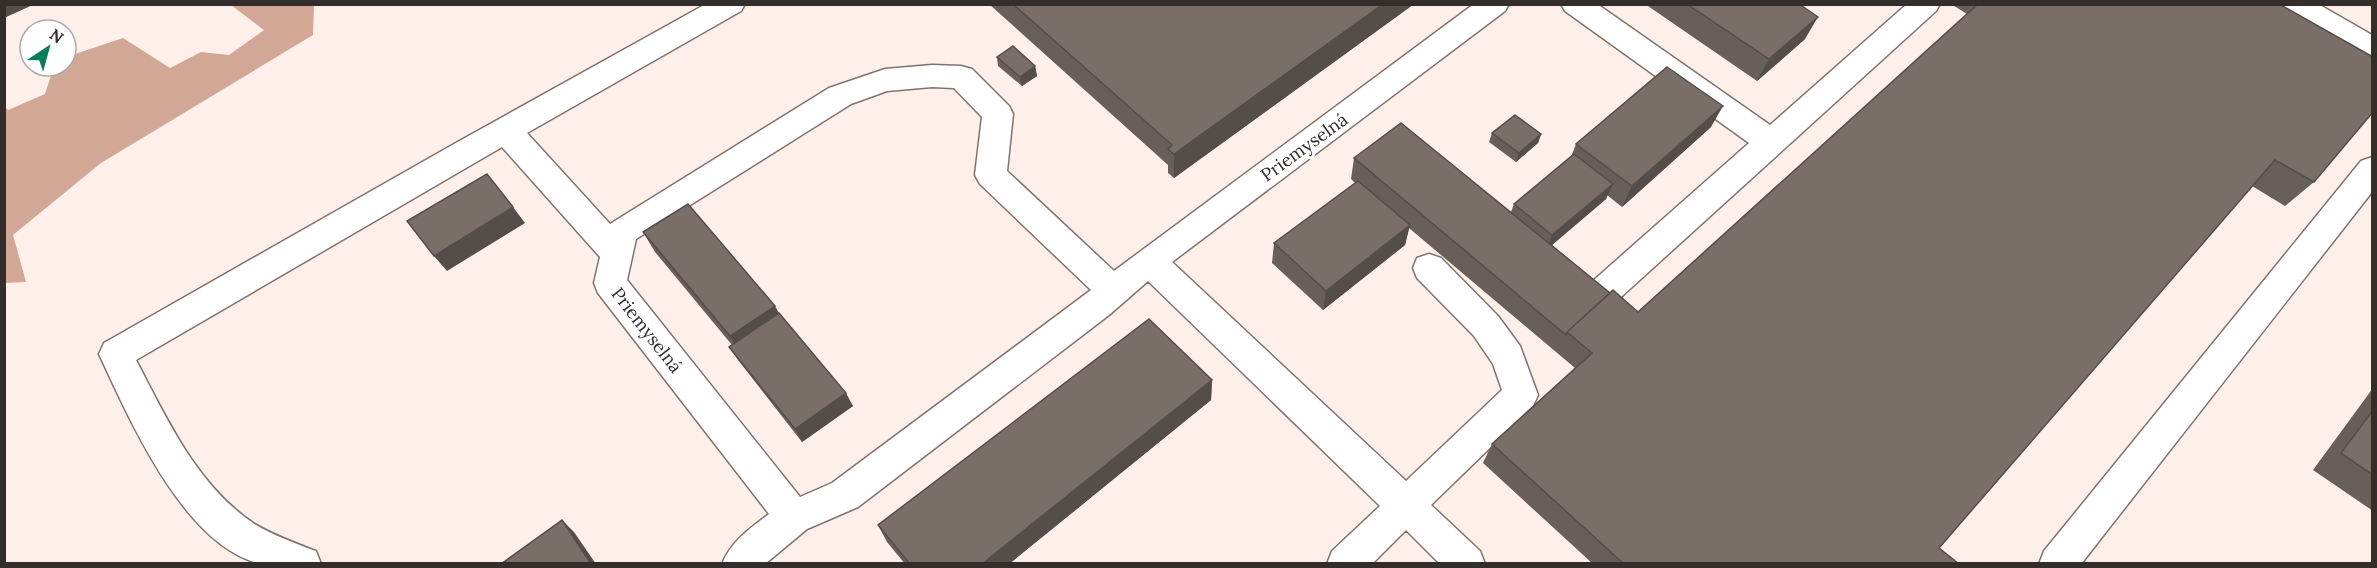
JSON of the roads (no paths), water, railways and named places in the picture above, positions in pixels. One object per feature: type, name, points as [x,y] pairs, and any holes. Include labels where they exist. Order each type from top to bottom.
[{"type":"lane","points":[[303,564],[241,535],[202,504],[182,479],[116,354],[731,4]]},
{"type":"lane","name":"Priemyselná","points":[[1114,291],[991,175],[998,114],[961,77],[932,76],[885,80],[840,96],[622,231],[610,284],[794,517],[845,495],[1114,291],[1149,261],[1495,4]]},
{"type":"lane","points":[[1575,4],[1770,142]]},
{"type":"lane","points":[[1598,297],[1926,4]]},
{"type":"lane","points":[[2294,4],[2373,48]]},
{"type":"lane","points":[[506,130],[617,254]]},
{"type":"lane","points":[[2057,564],[2373,170]]},
{"type":"lane","points":[[1149,261],[1467,564]]},
{"type":"lane","points":[[1345,564],[1521,395],[1508,357],[1485,326],[1429,268]]},
{"type":"lane","points":[[740,564],[758,545],[794,517]]}]
